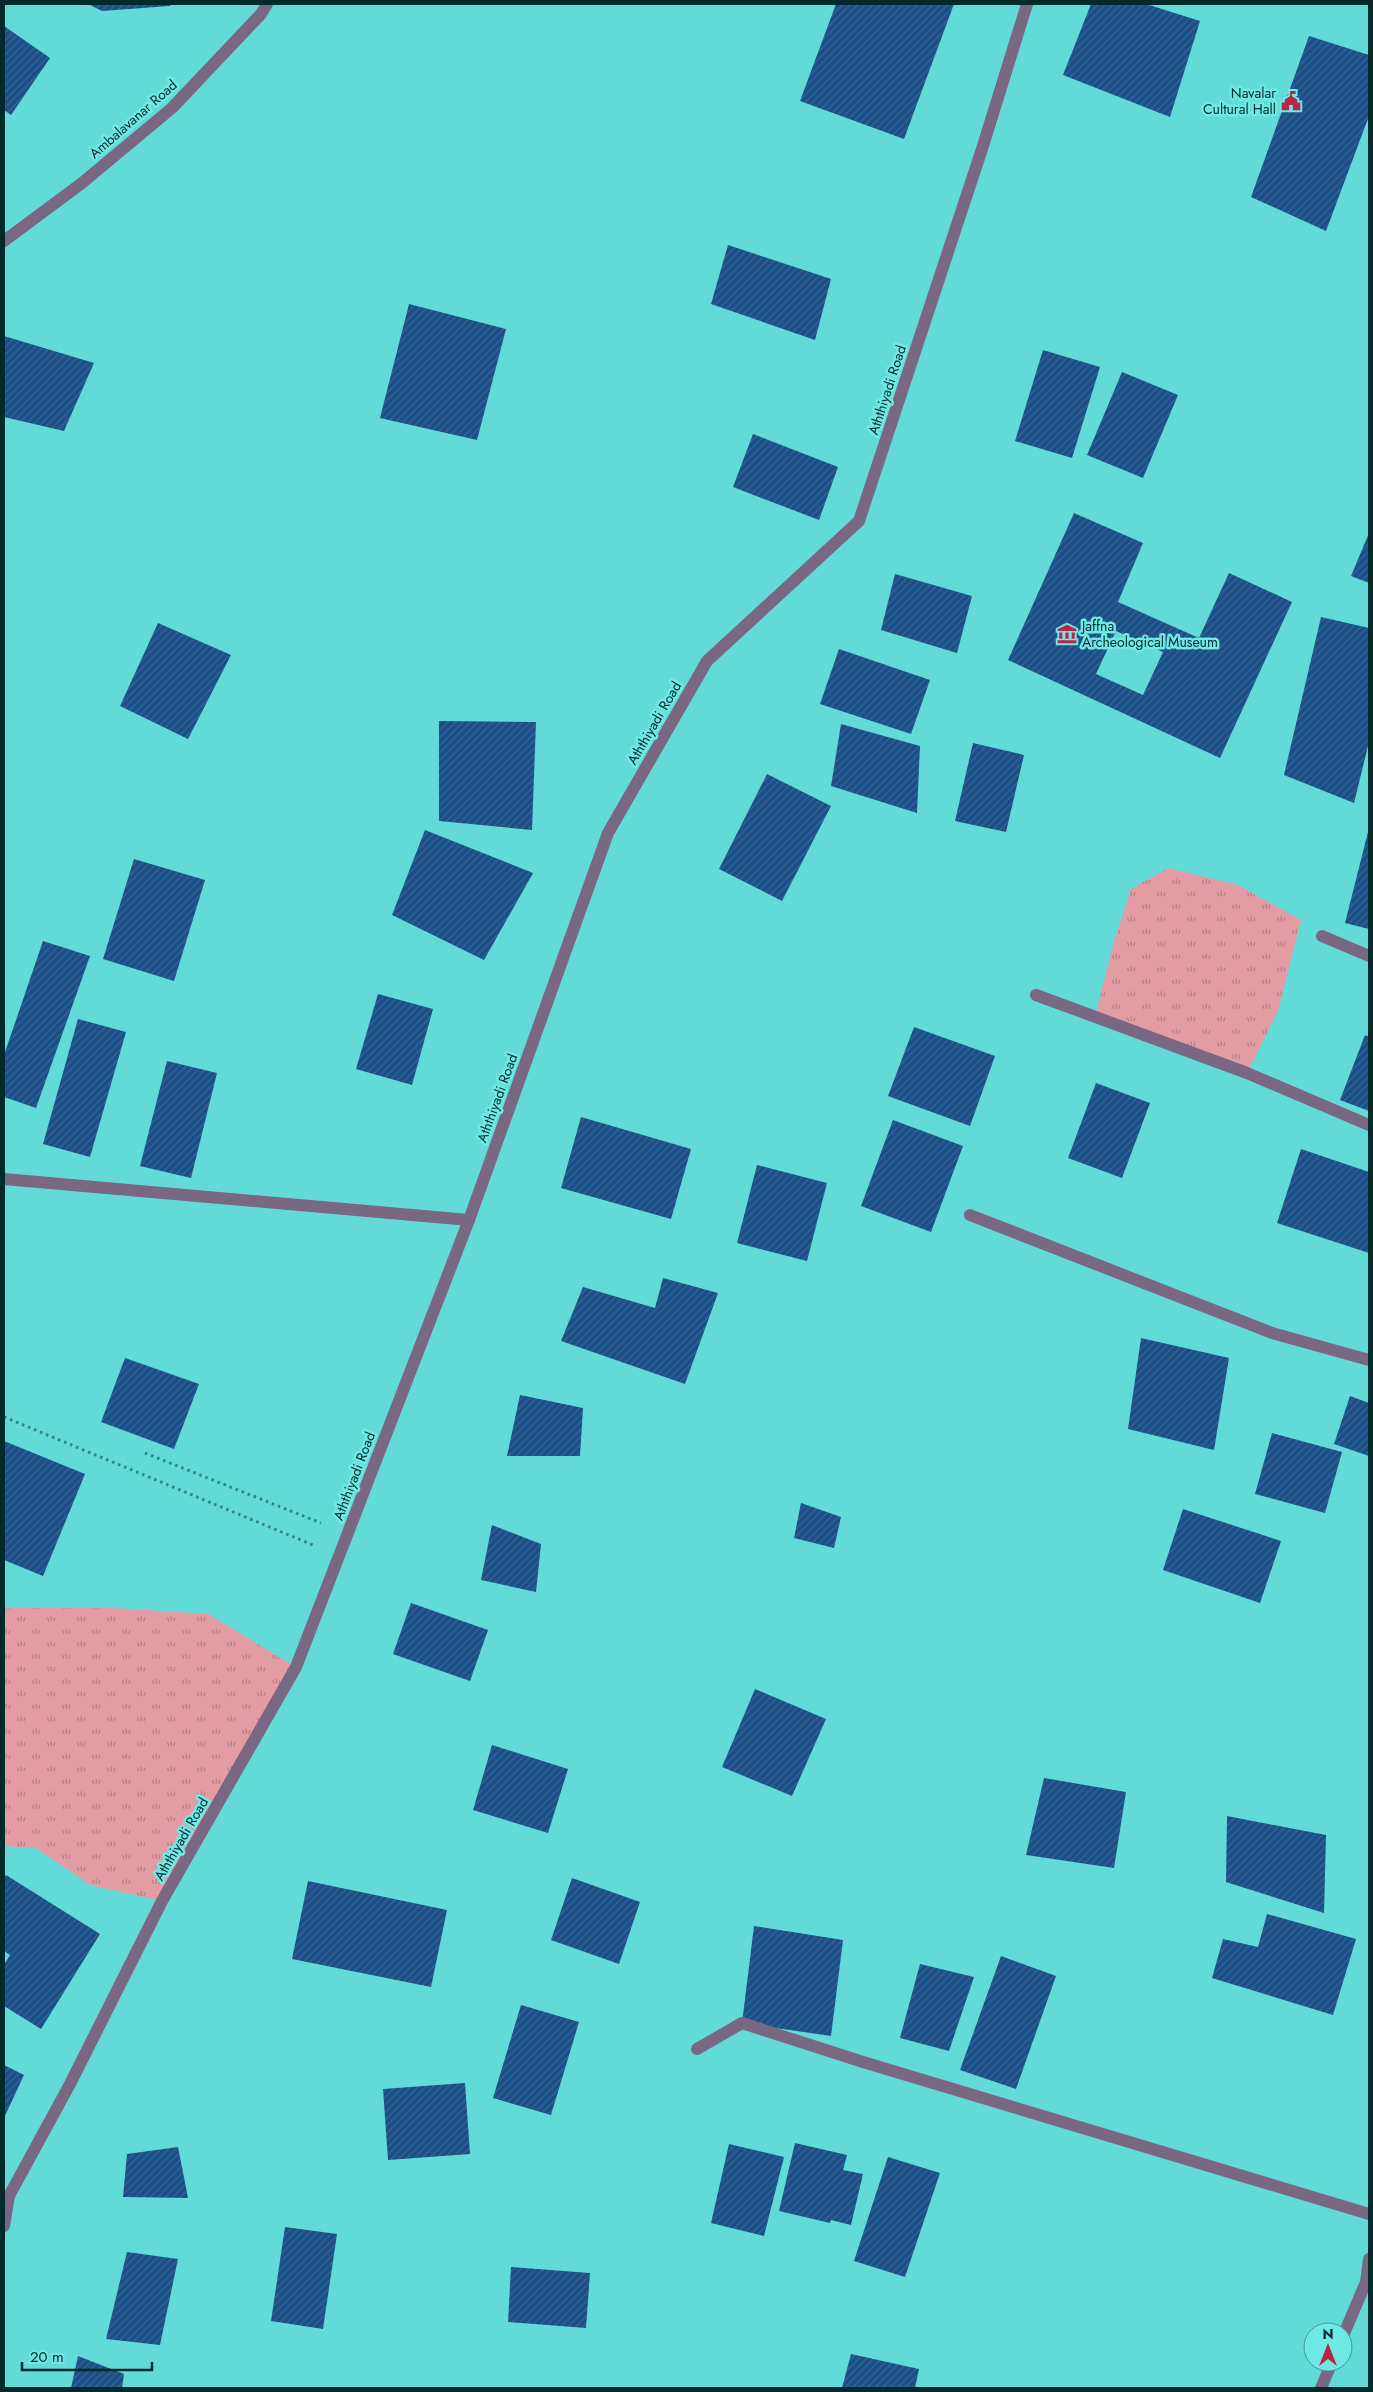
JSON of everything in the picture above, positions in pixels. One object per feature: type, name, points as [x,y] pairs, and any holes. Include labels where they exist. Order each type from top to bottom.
[{"type":"street","name":"Ambalavanar Road","points":[[4,241],[82,183],[172,108],[261,14],[267,4]]},
{"type":"street","name":"Aththiyadi Road","points":[[4,2226],[9,2196],[70,2084],[162,1901],[296,1667],[469,1220],[608,833],[707,661],[859,521],[982,148],[1027,4]]},
{"type":"street","points":[[1322,936],[1369,956]]},
{"type":"street","points":[[1036,995],[1247,1073],[1369,1125]]},
{"type":"street","points":[[4,1179],[469,1220]]},
{"type":"street","points":[[970,1215],[1272,1332],[1369,1360]]},
{"type":"street","points":[[697,2049],[742,2023],[863,2062],[1369,2214]]},
{"type":"street","points":[[1349,2322],[1366,2282],[1369,2260]]},
{"type":"street","points":[[1321,2388],[1328,2372]]},
{"type":"path","points":[[4,1418],[339,1556]]},
{"type":"path","points":[[144,1453],[348,1534]]},
{"type":"green space","points":[[1168,868],[1238,885],[1301,920],[1278,1011],[1247,1073],[1095,1017],[1114,941],[1131,889]]},
{"type":"green space","points":[[4,1608],[115,1608],[208,1614],[296,1667],[162,1901],[90,1885],[36,1848],[4,1846]]},
{"type":"building","points":[[88,4],[171,4],[170,6],[102,11]]},
{"type":"building","points":[[836,4],[954,4],[904,139],[800,101]]},
{"type":"building","points":[[1091,4],[1146,4],[1200,21],[1170,117],[1063,75]]},
{"type":"building","points":[[4,26],[50,58],[11,115],[4,110]]},
{"type":"building","points":[[1309,36],[1369,55],[1369,116],[1326,231],[1251,197]]},
{"type":"building","points":[[728,245],[831,279],[815,340],[711,304]]},
{"type":"building","points":[[409,304],[506,329],[477,440],[380,418]]},
{"type":"building","points":[[4,336],[94,363],[64,431],[4,417]]},
{"type":"building","points":[[1043,350],[1100,367],[1072,458],[1015,441]]},
{"type":"building","points":[[1122,372],[1178,395],[1143,478],[1087,455]]},
{"type":"building","points":[[753,434],[838,467],[819,520],[733,487]]},
{"type":"building","name":"Jaffna Archeological Museum","points":[[1074,513],[1143,543],[1118,602],[1199,638],[1229,573],[1292,602],[1220,758],[1008,660]],"holes":[[[1116,631],[1163,652],[1143,695],[1096,674]]]},
{"type":"building","points":[[1369,533],[1369,583],[1351,576]]},
{"type":"building","points":[[895,574],[972,596],[957,653],[881,630]]},
{"type":"building","points":[[1321,617],[1369,628],[1369,742],[1354,803],[1284,775]]},
{"type":"building","points":[[158,623],[231,655],[188,739],[120,706]]},
{"type":"building","points":[[839,649],[930,680],[911,734],[820,704]]},
{"type":"building","points":[[439,721],[536,722],[532,830],[439,821]]},
{"type":"building","points":[[841,724],[920,746],[917,813],[831,786]]},
{"type":"building","points":[[973,743],[1024,755],[1006,832],[955,821]]},
{"type":"building","points":[[767,774],[831,806],[782,901],[719,869]]},
{"type":"building","points":[[1369,828],[1369,929],[1345,923]]},
{"type":"building","points":[[425,830],[533,873],[484,960],[392,915]]},
{"type":"building","points":[[134,859],[205,880],[174,981],[103,959]]},
{"type":"building","points":[[43,941],[90,956],[36,1108],[4,1097],[4,1055]]},
{"type":"building","points":[[378,994],[433,1009],[412,1085],[356,1069]]},
{"type":"building","points":[[78,1019],[126,1032],[90,1157],[43,1144]]},
{"type":"building","points":[[914,1027],[995,1056],[970,1126],[888,1096]]},
{"type":"building","points":[[1365,1035],[1369,1037],[1369,1111],[1340,1100]]},
{"type":"building","points":[[167,1061],[217,1073],[191,1178],[140,1166]]},
{"type":"building","points":[[1096,1083],[1150,1103],[1122,1178],[1068,1158]]},
{"type":"building","points":[[581,1117],[691,1149],[671,1219],[561,1188]]},
{"type":"building","points":[[893,1120],[963,1146],[931,1232],[861,1206]]},
{"type":"building","points":[[1301,1149],[1369,1172],[1369,1253],[1277,1223]]},
{"type":"building","points":[[757,1165],[827,1183],[807,1261],[737,1243]]},
{"type":"building","points":[[663,1278],[718,1293],[685,1384],[561,1341],[583,1287],[655,1308]]},
{"type":"building","points":[[1141,1338],[1229,1358],[1214,1450],[1128,1429]]},
{"type":"building","points":[[125,1358],[199,1384],[174,1449],[101,1422]]},
{"type":"building","points":[[520,1395],[583,1408],[580,1456],[507,1456]]},
{"type":"building","points":[[1350,1396],[1369,1403],[1369,1456],[1334,1444]]},
{"type":"building","points":[[1272,1433],[1342,1452],[1325,1513],[1255,1494]]},
{"type":"building","points":[[4,1441],[85,1474],[43,1576],[4,1560]]},
{"type":"building","points":[[801,1503],[841,1517],[834,1548],[794,1538]]},
{"type":"building","points":[[1183,1509],[1281,1541],[1260,1603],[1163,1570]]},
{"type":"building","points":[[492,1525],[541,1544],[536,1592],[481,1580]]},
{"type":"building","points":[[411,1603],[488,1630],[470,1681],[393,1654]]},
{"type":"building","points":[[755,1689],[826,1719],[792,1796],[722,1767]]},
{"type":"building","points":[[492,1745],[568,1769],[548,1833],[473,1810]]},
{"type":"building","points":[[1044,1778],[1126,1792],[1114,1868],[1026,1855]]},
{"type":"building","points":[[1227,1816],[1326,1835],[1324,1913],[1226,1882]]},
{"type":"building","points":[[6,1875],[100,1934],[41,2029],[4,2006],[4,1965],[10,1955],[4,1951],[4,1878]]},
{"type":"building","points":[[572,1878],[640,1902],[619,1964],[551,1940]]},
{"type":"building","points":[[308,1881],[447,1910],[431,1987],[292,1959]]},
{"type":"building","points":[[1267,1914],[1356,1939],[1333,2015],[1212,1978],[1223,1939],[1258,1947]]},
{"type":"building","points":[[754,1926],[843,1940],[831,2036],[742,2023]]},
{"type":"building","points":[[1001,1956],[1056,1976],[1016,2089],[960,2070]]},
{"type":"building","points":[[920,1964],[974,1977],[949,2051],[900,2038]]},
{"type":"building","points":[[521,2005],[579,2022],[551,2115],[493,2098]]},
{"type":"building","points":[[4,2065],[24,2075],[4,2118]]},
{"type":"building","points":[[465,2083],[470,2154],[388,2160],[383,2089]]},
{"type":"building","points":[[795,2143],[847,2155],[843,2170],[863,2174],[851,2225],[831,2220],[830,2223],[779,2211]]},
{"type":"building","points":[[729,2144],[784,2157],[764,2236],[711,2223]]},
{"type":"building","points":[[178,2147],[188,2198],[123,2197],[127,2154]]},
{"type":"building","points":[[888,2157],[940,2173],[905,2277],[854,2261]]},
{"type":"building","points":[[285,2227],[337,2234],[323,2329],[271,2321]]},
{"type":"building","points":[[127,2252],[178,2259],[160,2345],[106,2339]]},
{"type":"building","points":[[511,2267],[590,2273],[586,2328],[508,2322]]},
{"type":"building","points":[[851,2354],[919,2369],[915,2388],[842,2388]]},
{"type":"building","points":[[78,2356],[124,2374],[122,2388],[71,2388]]},
{"type":"place","name":"Navalar Cultural Hall","points":[[1291,101]]},
{"type":"place","name":"Jaffna Archeological Museum","points":[[1067,634]]}]
